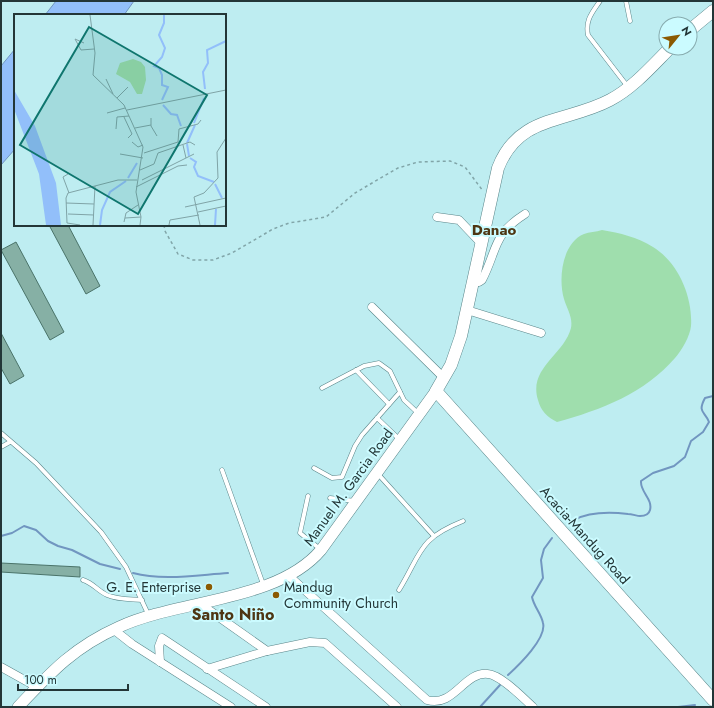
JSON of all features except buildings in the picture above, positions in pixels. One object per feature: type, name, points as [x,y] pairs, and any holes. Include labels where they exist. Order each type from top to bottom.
[{"type":"main road","points":[[698,23],[713,11]]},
{"type":"main road","points":[[436,391],[456,353],[474,282],[498,168],[502,156],[508,146],[518,137],[539,124],[596,107],[612,99],[628,87],[661,56]]},
{"type":"main road","name":"Manuel M. Garcia Road","points":[[18,707],[65,659],[77,650],[113,630],[150,617],[264,586],[289,576],[306,565],[321,550],[436,391]]},
{"type":"main road","name":"Acacia-Mandug Road","points":[[436,391],[713,700]]},
{"type":"street","points":[[474,282],[479,282],[482,280],[495,247],[506,228],[525,214]]},
{"type":"street","points":[[437,217],[458,220],[478,240],[482,242]]},
{"type":"street","points":[[372,307],[444,378]]},
{"type":"street","points":[[467,310],[541,333]]},
{"type":"street","points":[[289,576],[426,700],[435,704],[443,702],[479,675],[488,673],[500,679],[533,707]]},
{"type":"street","points":[[199,603],[267,651]]},
{"type":"street","points":[[113,630],[132,644],[231,707]]},
{"type":"street","points":[[160,662],[159,646],[162,638],[266,707]]},
{"type":"street","points":[[208,669],[267,651],[310,642],[325,643],[397,707]]},
{"type":"street","points":[[1,667],[37,686]]},
{"type":"lane","points":[[600,1],[588,19],[586,27],[588,35],[628,87]]},
{"type":"lane","points":[[626,1],[630,21]]},
{"type":"lane","points":[[322,388],[371,363],[384,365],[397,383],[400,392],[408,405],[418,414]]},
{"type":"lane","points":[[356,370],[389,404]]},
{"type":"lane","points":[[314,468],[332,478],[342,477],[355,446],[400,392]]},
{"type":"lane","points":[[377,418],[400,440]]},
{"type":"lane","points":[[1,433],[36,463],[101,532],[126,567],[150,617]]},
{"type":"lane","points":[[1,447],[10,442]]},
{"type":"lane","points":[[222,470],[264,586]]},
{"type":"lane","points":[[376,472],[433,535]]},
{"type":"lane","points":[[308,496],[300,533],[321,550]]},
{"type":"lane","points":[[330,498],[356,501]]},
{"type":"lane","points":[[399,590],[421,548],[433,535],[463,521]]},
{"type":"lane","points":[[83,580],[93,584],[106,595],[125,599],[142,600]]},
{"type":"path","points":[[164,226],[164,231],[178,254],[193,260],[213,260],[232,253],[273,229],[289,223],[326,217],[355,193],[398,168],[418,162],[450,161],[465,167],[481,187],[490,203]]},
{"type":"green space","points":[[602,230],[635,238],[653,247],[670,262],[677,271],[686,292],[691,315],[691,326],[685,343],[678,355],[650,381],[621,399],[606,406],[557,422],[547,416],[539,404],[536,389],[542,370],[567,338],[571,328],[570,317],[562,291],[562,272],[566,253],[571,245],[584,234]]},
{"type":"water","points":[[56,1],[134,1],[125,14],[46,14]]},
{"type":"water","points":[[14,50],[14,150],[1,165],[1,66]]},
{"type":"waterway","points":[[574,520],[586,515],[600,513],[621,513],[640,516],[648,514],[650,510],[650,502],[642,489],[641,481],[653,473],[674,466],[685,457],[691,441],[703,432],[709,422],[702,412],[702,407],[705,398],[713,396]]},
{"type":"waterway","points":[[1,536],[12,533],[24,526],[36,530],[48,541],[58,546],[72,550],[100,564],[120,569]]},
{"type":"waterway","points":[[508,675],[531,651],[541,636],[543,623],[532,597],[543,578],[541,560],[544,549],[552,538]]},
{"type":"waterway","points":[[133,573],[156,577],[228,573]]},
{"type":"waterway","points":[[480,707],[500,685]]},
{"type":"waterway","points":[[678,707],[695,705]]},
{"type":"place","name":"G. E. Enterprise","points":[[209,587]]},
{"type":"place","name":"Mandug Community Church","points":[[276,595]]},
{"type":"district","name":"Danao","points":[[494,230]]},
{"type":"district","name":"Santo Niño","points":[[233,614]]}]
